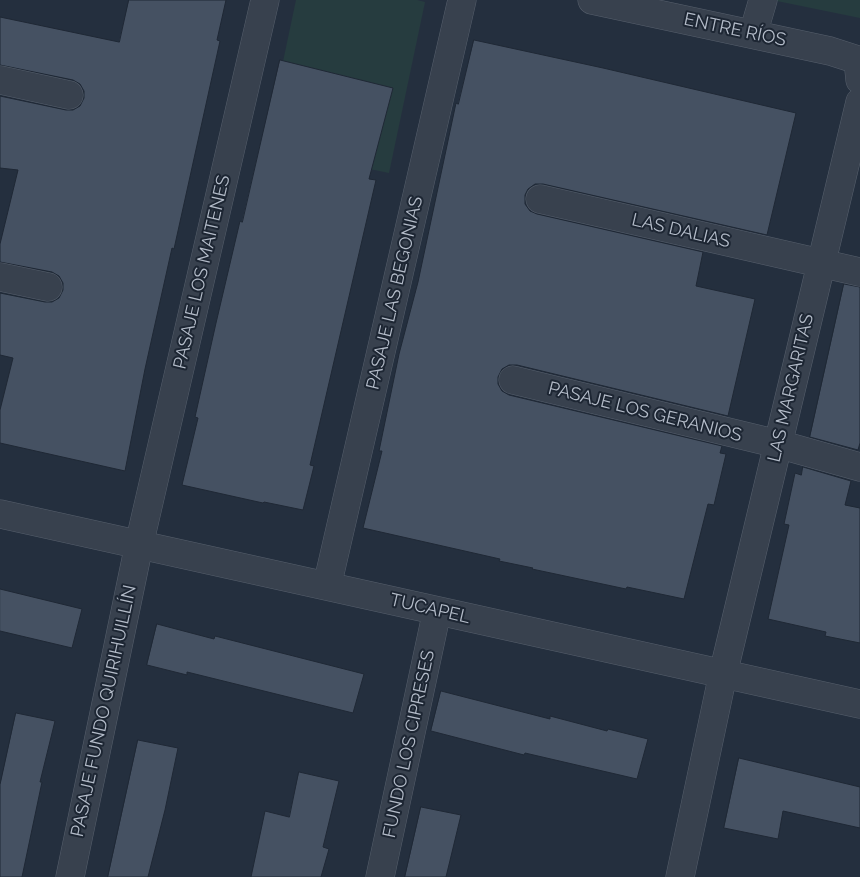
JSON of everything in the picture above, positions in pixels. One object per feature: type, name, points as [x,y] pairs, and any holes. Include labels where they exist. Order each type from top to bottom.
[{"type":"street","name":"PASAJE LOS MAITENES","points":[[139,545],[265,0]]},
{"type":"street","name":"PASAJE LAS BEGONIAS","points":[[328,586],[462,0]]},
{"type":"street","name":"ENTRE RÍOS","points":[[592,0],[830,51],[858,60],[860,80]]},
{"type":"street","points":[[753,34],[763,0]]},
{"type":"street","points":[[0,80],[69,95]]},
{"type":"street","name":"LAS MARGARITAS","points":[[680,877],[723,674],[860,102]]},
{"type":"street","name":"LAS DALIAS","points":[[540,199],[860,272]]},
{"type":"street","points":[[0,277],[48,287]]},
{"type":"street","name":"PASAJE LOS GERANIOS","points":[[512,380],[778,444],[860,468]]},
{"type":"street","name":"TUCAPEL","points":[[0,514],[860,704]]},
{"type":"street","name":"PASAJE FUNDO QUIRIHUILLÍN","points":[[70,877],[139,545]]},
{"type":"street","name":"FUNDO LOS CIPRESES","points":[[380,877],[437,611]]},
{"type":"green space","points":[[296,0],[417,0],[425,2],[389,173],[265,147]]},
{"type":"green space","points":[[772,0],[860,0],[860,18]]},
{"type":"building","points":[[129,0],[226,0],[217,40],[220,41],[174,249],[172,248],[145,369],[125,471],[0,443],[0,410],[13,358],[0,355],[0,293],[52,302],[59,298],[63,290],[63,283],[59,276],[52,272],[0,262],[0,244],[18,170],[0,168],[0,96],[73,110],[80,106],[84,98],[84,91],[80,84],[73,80],[0,65],[0,17],[119,42]]},
{"type":"building","points":[[474,40],[796,113],[767,235],[543,184],[535,184],[528,189],[525,195],[525,204],[530,211],[537,214],[703,252],[696,286],[755,299],[728,416],[517,365],[509,365],[502,369],[498,377],[498,384],[502,391],[509,395],[722,446],[720,453],[726,454],[714,505],[708,504],[684,599],[532,569],[499,561],[500,559],[363,528],[382,451],[379,451],[399,354],[418,282],[456,103],[458,104]]},
{"type":"building","points":[[280,60],[393,88],[369,179],[376,180],[310,465],[314,466],[303,510],[182,485],[198,418],[195,417],[216,323]]},
{"type":"building","points":[[844,284],[860,287],[860,443],[858,450],[810,437]]},
{"type":"building","points":[[803,467],[851,481],[845,505],[860,508],[860,643],[825,636],[826,632],[768,619],[789,525],[784,524],[795,473],[801,475]]},
{"type":"building","points":[[0,589],[82,609],[72,648],[0,631]]},
{"type":"building","points":[[157,624],[214,639],[215,636],[364,674],[353,713],[187,672],[187,675],[147,665]]},
{"type":"building","points":[[441,691],[550,719],[550,716],[607,731],[608,729],[648,739],[637,779],[525,753],[524,755],[431,731]]},
{"type":"building","points":[[16,713],[55,721],[40,782],[42,782],[22,877],[0,877],[0,785]]},
{"type":"building","points":[[138,740],[178,748],[165,810],[148,877],[108,877]]},
{"type":"building","points":[[739,758],[860,787],[860,828],[783,811],[778,839],[724,828]]},
{"type":"building","points":[[299,772],[339,781],[323,847],[329,849],[321,877],[251,877],[265,811],[289,817]]},
{"type":"building","points":[[421,807],[461,815],[446,877],[405,877]]}]
